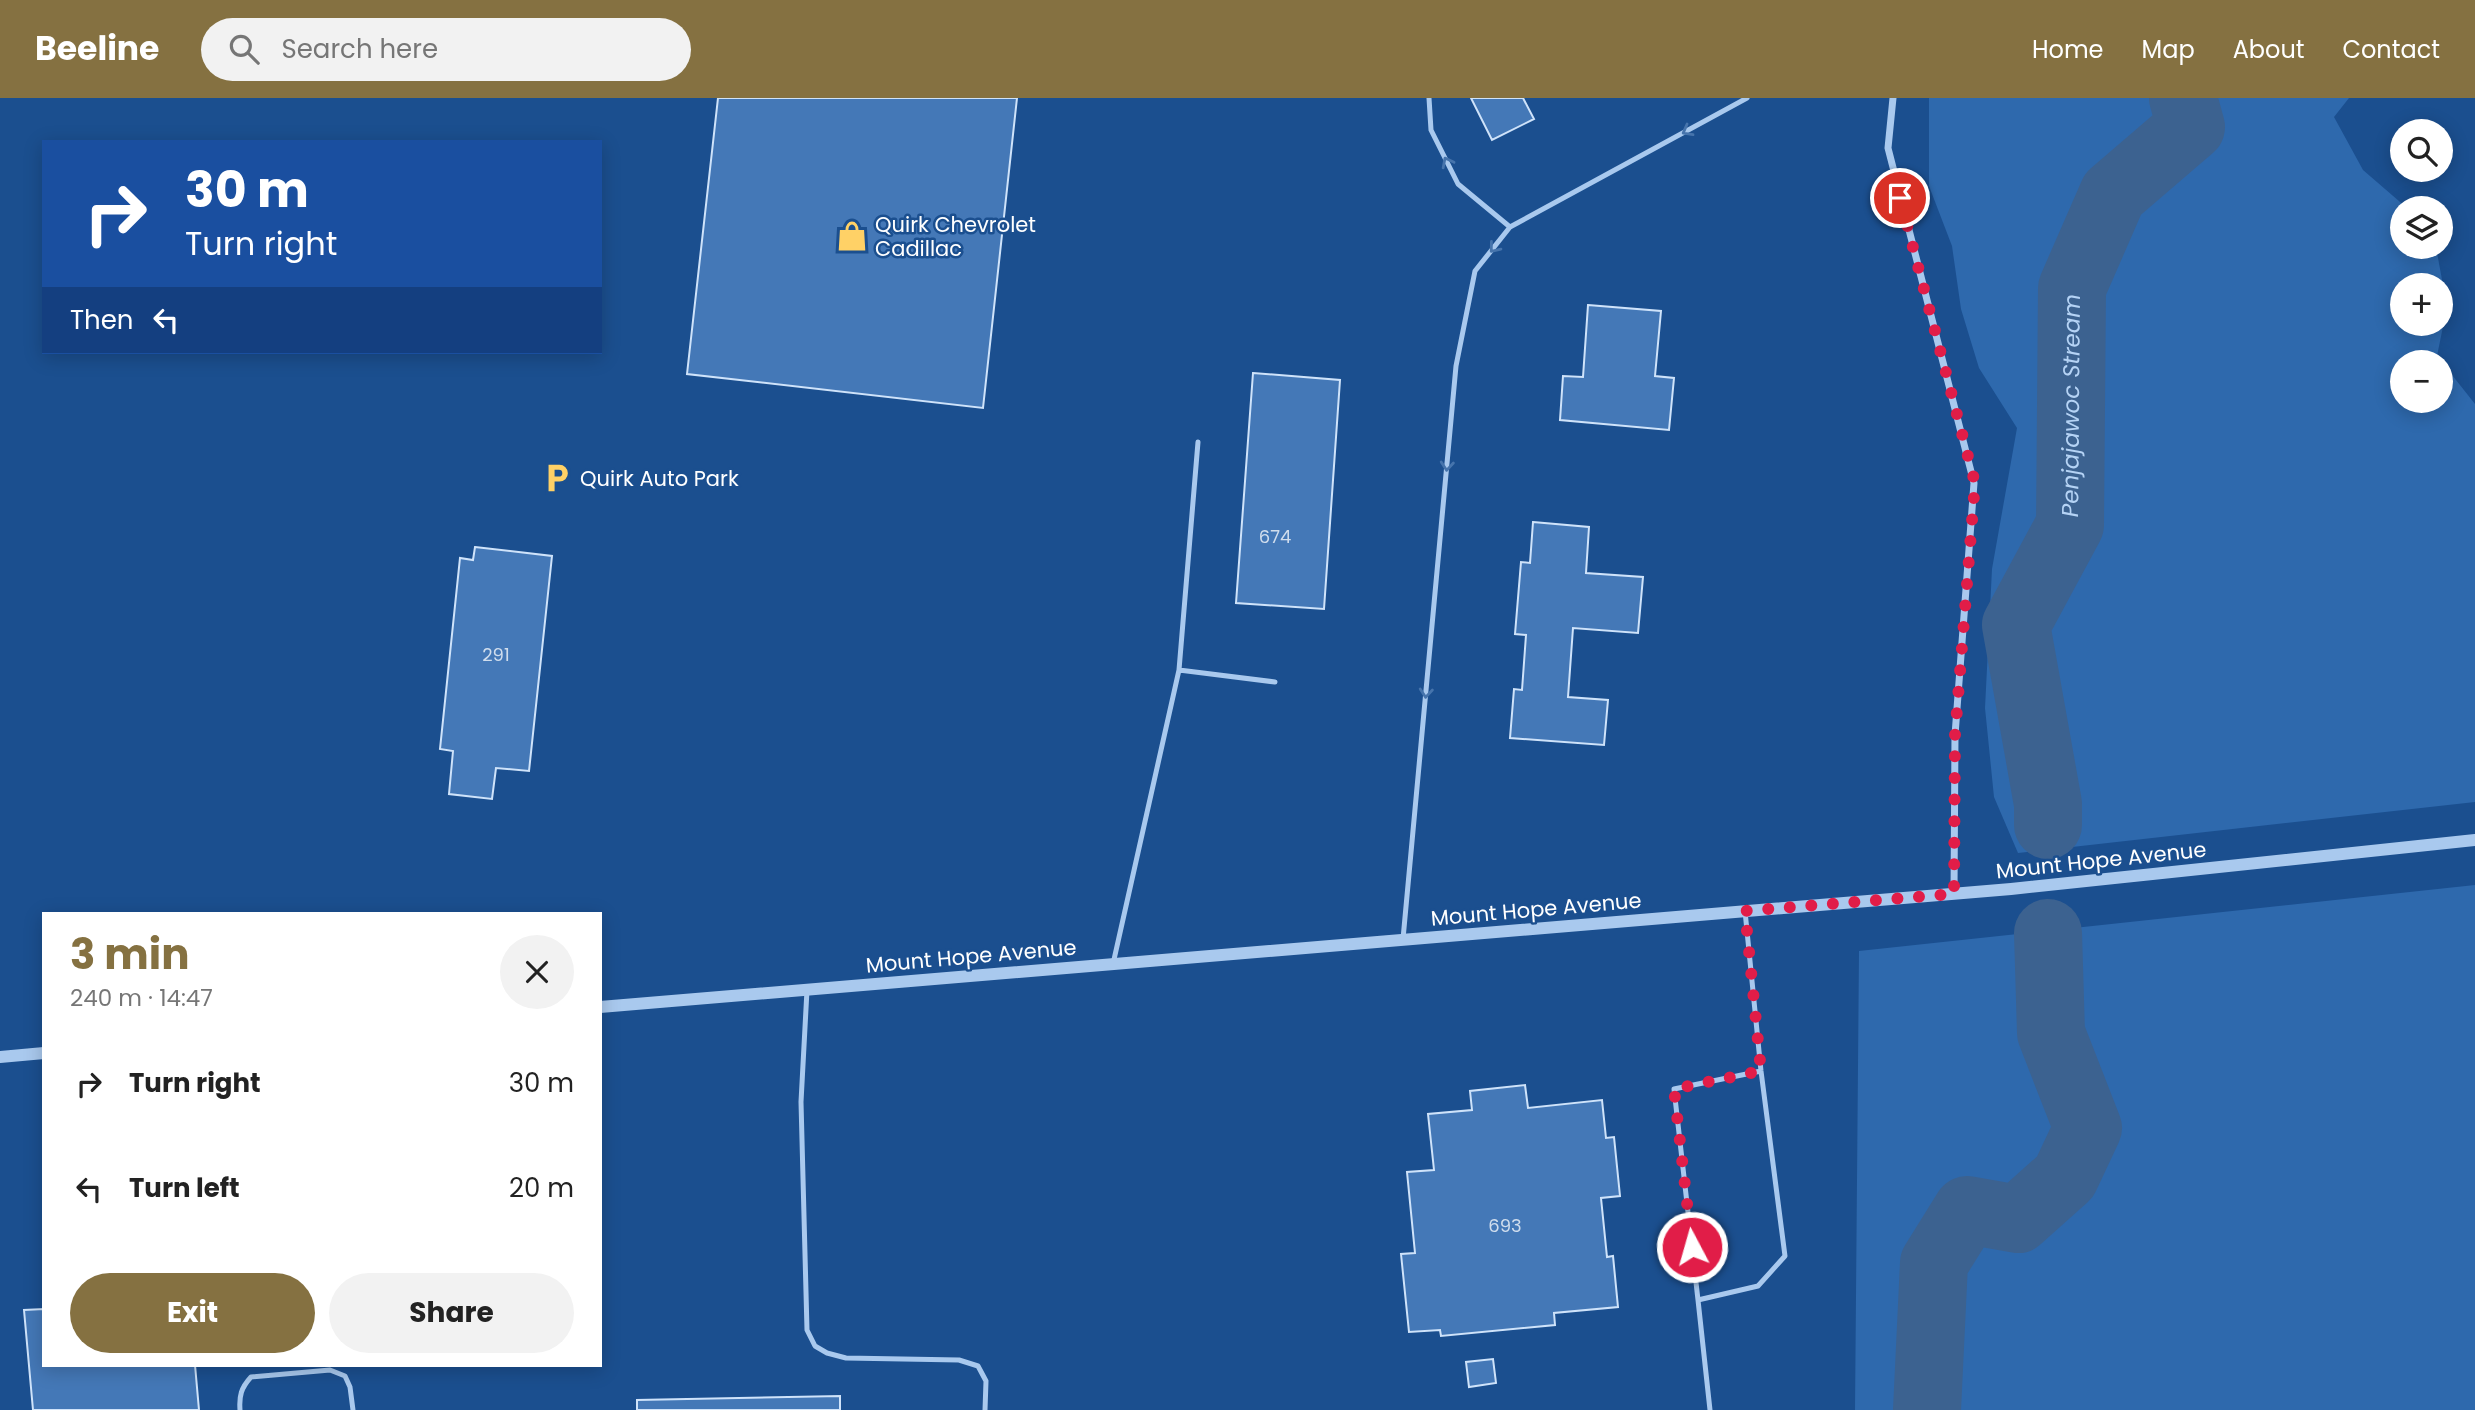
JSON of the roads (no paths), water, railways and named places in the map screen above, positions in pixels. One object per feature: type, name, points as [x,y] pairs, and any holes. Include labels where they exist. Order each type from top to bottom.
[{"type":"street","points":[[1893,98],[1888,148],[1975,483],[1955,735],[1954,894]]},
{"type":"street","name":"Mount Hope Avenue","points":[[602,1007],[1954,894],[2475,840]]},
{"type":"street","points":[[0,1057],[42,1053]]},
{"type":"lane","points":[[1429,98],[1431,130],[1458,184],[1510,227]]},
{"type":"lane","points":[[1403,940],[1456,366],[1475,271],[1510,227],[1747,98]]},
{"type":"lane","points":[[1113,964],[1179,670],[1198,442]]},
{"type":"lane","points":[[1179,670],[1275,682]]},
{"type":"lane","points":[[1698,1300],[1758,1286],[1785,1256],[1761,1071],[1745,911]]},
{"type":"lane","points":[[807,990],[801,1102],[807,1330],[815,1346],[827,1353],[846,1358],[959,1360],[978,1366],[986,1381],[985,1410]]},
{"type":"lane","points":[[1710,1410],[1674,1089],[1761,1071]]},
{"type":"lane","points":[[240,1410],[242,1386],[251,1377],[330,1370],[345,1376],[350,1387],[353,1410]]},
{"type":"waterway","name":"Penjajawoc Stream","points":[[2048,825],[2048,804],[2016,625],[2070,525],[2072,288],[2113,194],[2191,127],[2183,98]]},
{"type":"waterway","name":"Penjajawoc Stream","points":[[1927,1410],[1934,1263],[1967,1210],[2018,1219],[2065,1177],[2088,1128],[2051,1033],[2048,933]]},
{"type":"place","name":"Quirk Chevrolet Cadillac","points":[[852,236]]},
{"type":"place","name":"Quirk Auto Park","points":[[557,478]]}]
